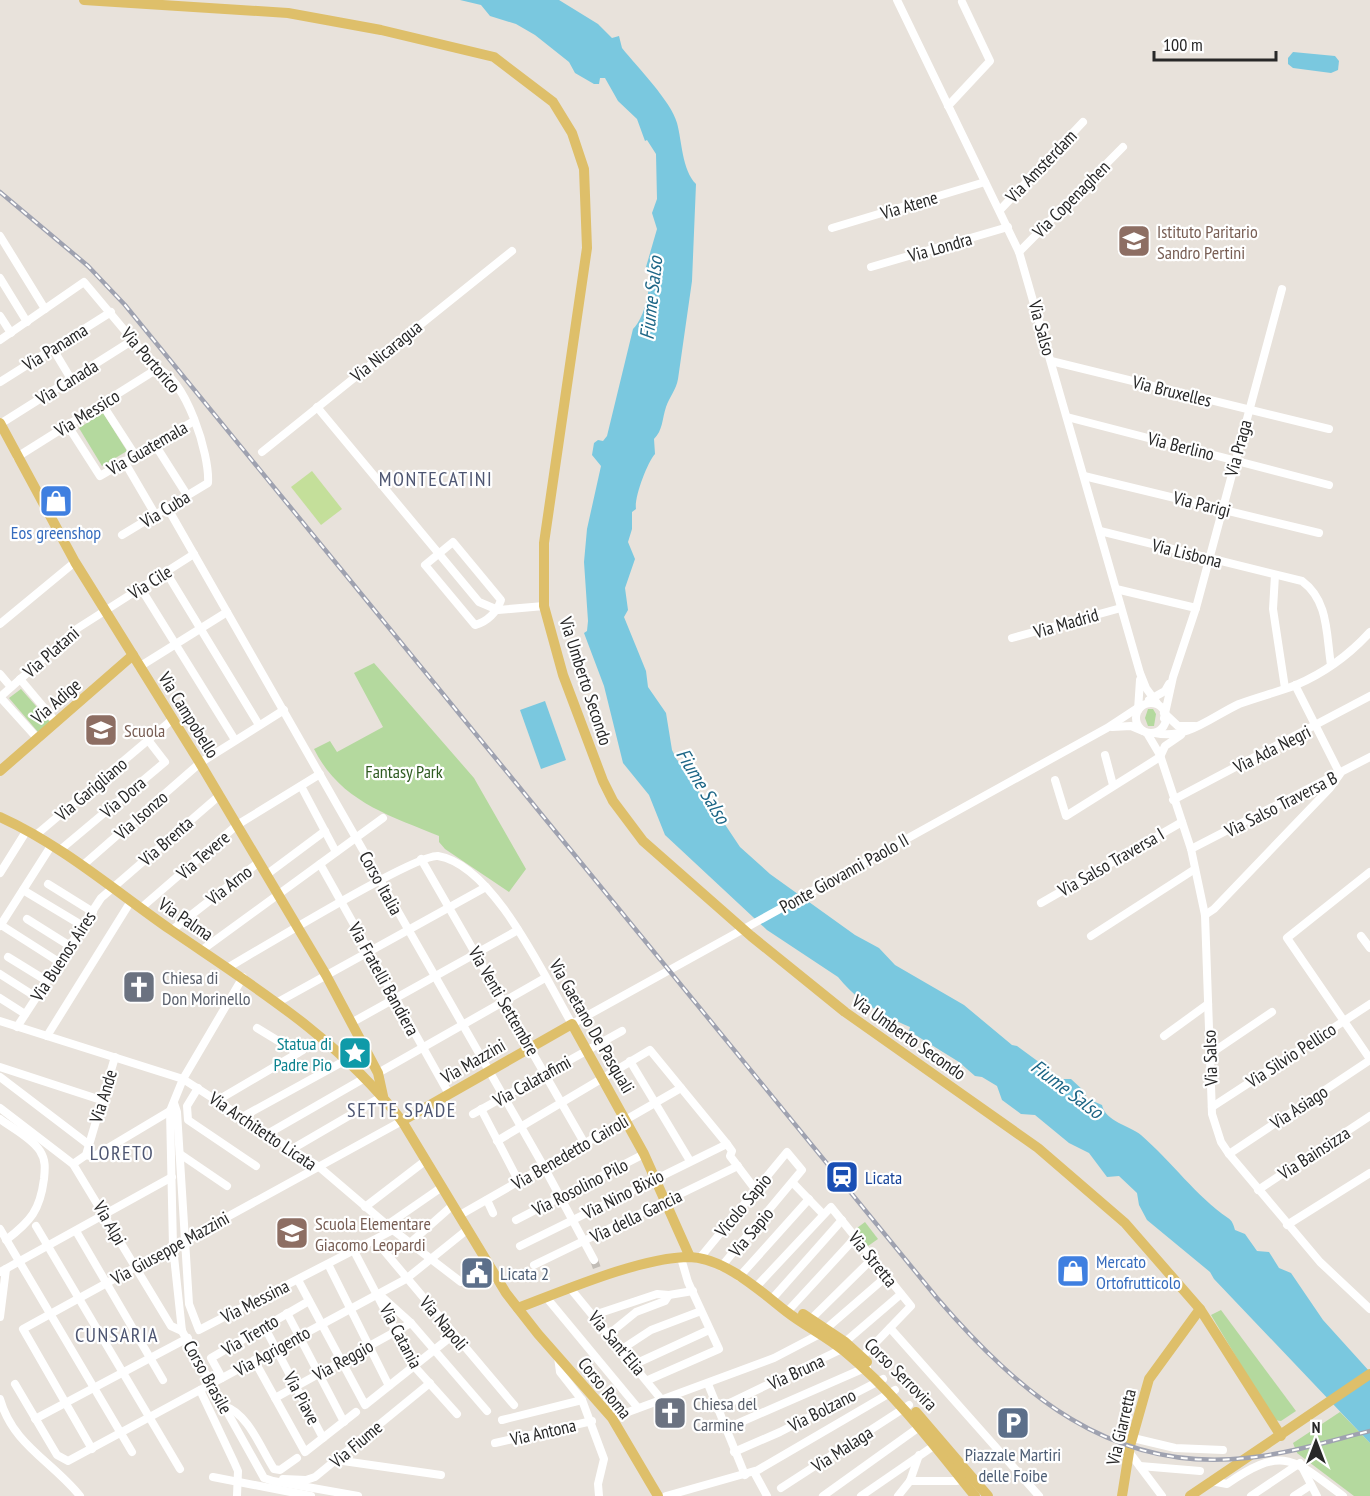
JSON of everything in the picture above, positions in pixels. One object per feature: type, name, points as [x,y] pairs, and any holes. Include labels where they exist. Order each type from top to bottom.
[{"type":"main road","name":"Via Umberto Secondo","points":[[84,0],[288,13],[381,30],[494,57],[553,102],[572,133],[585,170],[587,248],[544,543],[544,606],[563,675],[603,781],[618,809],[643,841],[751,936],[845,1012],[1038,1148],[1125,1223],[1200,1309],[1281,1436]]},
{"type":"main road","name":"Via Campobello","points":[[0,424],[75,562],[201,763],[326,975],[378,1073],[383,1096]]},
{"type":"main road","name":"Via Adige","points":[[0,771],[133,656]]},
{"type":"main road","name":"Via Palma","points":[[0,817],[56,848],[278,1002],[325,1038],[363,1079],[383,1096]]},
{"type":"main road","name":"Via Mazzini","points":[[402,1120],[577,1021]]},
{"type":"main road","name":"Via Gaetano De Pasquali","points":[[577,1021],[587,1050],[627,1120],[667,1201],[690,1258]]},
{"type":"main road","name":"Corso Roma","points":[[383,1096],[402,1120],[425,1161],[518,1308],[612,1418],[658,1496]]},
{"type":"main road","name":"Corso Serrovira","points":[[518,1308],[599,1275],[655,1262],[690,1258],[721,1267],[756,1287],[843,1345],[923,1424],[967,1478],[988,1496]]},
{"type":"main road","name":"Corso Serrovira","points":[[789,1309],[811,1319],[823,1331]]},
{"type":"main road","name":"Via Giarretta","points":[[1122,1496],[1129,1452],[1149,1379],[1200,1309]]},
{"type":"main road","points":[[1190,1496],[1370,1374]]},
{"type":"main road","name":"Corso Serrovira","points":[[967,1478],[975,1496]]},
{"type":"street","name":"Via Salso","points":[[897,0],[1019,252],[1140,673]]},
{"type":"street","points":[[948,106],[990,61],[962,2]]},
{"type":"street","name":"Via Amsterdam","points":[[1000,210],[1083,122]]},
{"type":"street","name":"Via Copenaghen","points":[[1019,252],[1124,147]]},
{"type":"street","name":"Via Atene","points":[[832,228],[985,182]]},
{"type":"street","name":"Via Londra","points":[[871,267],[1008,227]]},
{"type":"street","points":[[0,236],[45,309],[0,340]]},
{"type":"street","name":"Via Nicaragua","points":[[262,452],[512,251]]},
{"type":"street","points":[[0,278],[27,322]]},
{"type":"street","name":"Via Portorico","points":[[45,309],[84,282],[157,369],[166,372],[184,399],[194,421],[208,472],[207,483]]},
{"type":"street","name":"Via Praga","points":[[1151,708],[1173,677],[1196,608],[1282,289]]},
{"type":"street","name":"Via Panama","points":[[0,382],[111,312]]},
{"type":"street","points":[[0,316],[10,333]]},
{"type":"street","name":"Via Canada","points":[[0,424],[134,340]]},
{"type":"street","points":[[53,349],[70,379]]},
{"type":"street","name":"Via Bruxelles","points":[[1051,361],[1329,429]]},
{"type":"street","name":"Via Messico","points":[[17,457],[157,369]]},
{"type":"street","points":[[102,404],[135,454]]},
{"type":"street","points":[[317,407],[478,602],[498,610],[544,606]]},
{"type":"street","name":"Via Berlino","points":[[1067,417],[1329,485]]},
{"type":"street","name":"Via Guatemala","points":[[68,426],[100,476],[194,421]]},
{"type":"street","points":[[154,443],[186,495]]},
{"type":"street","points":[[124,461],[155,514]]},
{"type":"street","name":"Via Parigi","points":[[1084,476],[1319,533]]},
{"type":"street","name":"Via Cuba","points":[[122,535],[207,483]]},
{"type":"street","name":"Corso Italia","points":[[167,507],[586,1241],[594,1260]]},
{"type":"street","name":"Via Lisbona","points":[[1100,531],[1302,581],[1312,588],[1321,602],[1331,665]]},
{"type":"street","points":[[453,542],[501,600],[498,610],[481,624],[475,625],[425,565],[439,553],[453,542]]},
{"type":"street","name":"Via Cile","points":[[105,611],[194,554]]},
{"type":"street","points":[[0,624],[75,562]]},
{"type":"street","points":[[166,572],[259,725]]},
{"type":"street","points":[[1275,575],[1273,609],[1285,688]]},
{"type":"street","points":[[140,587],[235,740]]},
{"type":"street","points":[[1116,588],[1196,608]]},
{"type":"street","name":"Via Madrid","points":[[1012,638],[1121,608]]},
{"type":"street","name":"Via Platani","points":[[0,697],[78,628],[105,611]]},
{"type":"street","points":[[139,667],[227,612]]},
{"type":"street","points":[[1055,780],[1065,816],[1160,756],[1165,746],[1184,733],[1239,705],[1295,685],[1353,650],[1370,632]]},
{"type":"street","points":[[1140,673],[1151,708],[1153,732],[1160,756]]},
{"type":"street","points":[[1140,673],[1151,708],[1153,732],[1160,756]]},
{"type":"street","points":[[0,674],[11,687]]},
{"type":"street","name":"Ponte Giovanni Paolo II","points":[[577,1021],[1107,728],[1151,708],[1173,677]]},
{"type":"street","points":[[20,679],[56,722]]},
{"type":"street","points":[[1204,915],[1214,909],[1340,774],[1295,685]]},
{"type":"street","name":"Via Ada Negri","points":[[1173,800],[1370,696]]},
{"type":"street","points":[[0,697],[38,739]]},
{"type":"street","points":[[1151,708],[1178,726],[1199,725]]},
{"type":"street","name":"Via Isonzo","points":[[82,866],[201,763],[284,710]]},
{"type":"street","name":"Via Garigliano","points":[[1,870],[31,833],[173,719]]},
{"type":"street","points":[[1107,728],[1122,725],[1153,732],[1184,733]]},
{"type":"street","name":"Via Dora","points":[[56,848],[165,762],[148,740]]},
{"type":"street","points":[[1105,754],[1113,785]]},
{"type":"street","name":"Via Salso","points":[[1160,756],[1191,849],[1204,915],[1212,1107],[1221,1142],[1258,1190],[1320,1262],[1370,1309]]},
{"type":"street","name":"Via Salso Traversa B","points":[[1191,849],[1370,757]]},
{"type":"street","name":"Via Tevere","points":[[141,908],[237,825],[320,774]]},
{"type":"street","points":[[301,786],[336,852]]},
{"type":"street","name":"Via Brenta","points":[[112,887],[220,795]]},
{"type":"street","points":[[202,950],[383,818]]},
{"type":"street","name":"Via Salso Traversa I","points":[[1041,903],[1182,822]]},
{"type":"street","points":[[266,875],[325,831]]},
{"type":"street","points":[[56,848],[23,890],[0,925],[59,962]]},
{"type":"street","name":"Via Gaetano De Pasquali","points":[[421,859],[429,856],[449,859],[470,873],[497,898],[518,930],[544,978],[577,1021]]},
{"type":"street","points":[[229,967],[421,859]]},
{"type":"street","name":"Via Venti Settembre","points":[[421,859],[585,1144]]},
{"type":"street","name":"Via Arno","points":[[172,930],[259,862]]},
{"type":"street","name":"Via Fratelli Bandiera","points":[[320,864],[449,1094]]},
{"type":"street","points":[[1091,936],[1195,869]]},
{"type":"street","points":[[1370,872],[1287,938],[1370,1060]]},
{"type":"street","points":[[48,884],[93,912]]},
{"type":"street","name":"Via Buenos Aires","points":[[17,1027],[83,926],[112,887]]},
{"type":"street","points":[[278,1002],[486,887]]},
{"type":"street","points":[[23,890],[83,926]]},
{"type":"street","points":[[47,1036],[131,901]]},
{"type":"street","points":[[27,919],[70,946]]},
{"type":"street","points":[[351,1023],[518,930]]},
{"type":"street","points":[[1361,936],[1370,948]]},
{"type":"street","points":[[9,957],[47,981]]},
{"type":"street","points":[[0,974],[36,997]]},
{"type":"street","name":"Corso Brasile","points":[[243,977],[183,1079],[172,1107],[173,1247],[182,1331],[188,1338],[258,1470],[273,1481]]},
{"type":"street","points":[[378,1073],[544,978]]},
{"type":"street","points":[[0,998],[25,1014]]},
{"type":"street","points":[[1164,1036],[1208,1004]]},
{"type":"street","name":"Via Silvio Pellico","points":[[1212,1107],[1370,1004]]},
{"type":"street","points":[[1210,1054],[1272,1012]]},
{"type":"street","name":"Via Architetto Licata","points":[[0,1021],[183,1079],[244,1116],[318,1166],[390,1228],[461,1282],[476,1283],[498,1278]]},
{"type":"street","points":[[218,1100],[301,1052],[257,1028]]},
{"type":"street","name":"Via Calatafimi","points":[[473,1114],[622,1031]]},
{"type":"street","points":[[496,1141],[650,1050],[727,1144],[732,1151],[730,1156],[755,1189]]},
{"type":"street","name":"Via Ande","points":[[86,1155],[115,1057]]},
{"type":"street","points":[[244,1116],[346,1060]]},
{"type":"street","name":"Via Asiago","points":[[1229,1154],[1370,1060]]},
{"type":"street","points":[[630,1061],[690,1161]]},
{"type":"street","points":[[0,1067],[101,1100]]},
{"type":"street","points":[[0,1077],[88,1144]]},
{"type":"street","points":[[269,1133],[363,1079]]},
{"type":"street","points":[[198,1088],[187,1106],[186,1116],[191,1122],[256,1166]]},
{"type":"street","name":"Via Benedetto Cairoli","points":[[460,1215],[681,1088]]},
{"type":"street","points":[[292,1149],[383,1096]]},
{"type":"street","points":[[74,1164],[86,1155],[93,1157],[172,1107]]},
{"type":"street","name":"Corso Brasile","points":[[172,1107],[177,1112],[185,1240]]},
{"type":"street","name":"Via Alpi","points":[[0,1108],[74,1164],[171,1326],[182,1331]]},
{"type":"street","points":[[481,1109],[519,1182]]},
{"type":"street","name":"Via Bainsizza","points":[[1258,1190],[1370,1116]]},
{"type":"street","points":[[0,1119],[42,1154],[45,1170],[39,1205],[23,1227],[6,1240]]},
{"type":"street","name":"Via Mazzini","points":[[318,1166],[402,1120]]},
{"type":"street","name":"Via Nino Bixio","points":[[520,1246],[655,1177],[727,1144]]},
{"type":"street","name":"Vicolo Sapio","points":[[690,1258],[787,1152],[802,1170],[793,1183]]},
{"type":"street","points":[[180,1154],[227,1186]]},
{"type":"street","name":"Via Rosolino Pilo","points":[[516,1220],[644,1154]]},
{"type":"street","points":[[365,1207],[425,1161]]},
{"type":"street","name":"Via Giuseppe Mazzini","points":[[65,1403],[23,1329],[318,1166]]},
{"type":"street","name":"Via della Gancia","points":[[534,1265],[738,1166]]},
{"type":"street","points":[[1287,1225],[1370,1173]]},
{"type":"street","points":[[0,1317],[3,1270],[172,1177]]},
{"type":"street","points":[[756,1287],[823,1214],[793,1183]]},
{"type":"street","name":"Via Sapio","points":[[721,1267],[793,1183]]},
{"type":"street","name":"Via Messina","points":[[185,1240],[189,1304],[199,1330],[375,1240],[442,1187]]},
{"type":"street","points":[[739,1277],[808,1199]]},
{"type":"street","points":[[487,1200],[493,1213]]},
{"type":"street","points":[[410,1244],[453,1205]]},
{"type":"street","name":"Via Stretta","points":[[823,1214],[831,1207],[911,1306],[890,1328]]},
{"type":"street","points":[[772,1299],[842,1220]]},
{"type":"street","points":[[36,1226],[180,1469]]},
{"type":"street","points":[[0,1229],[132,1452]]},
{"type":"street","name":"Via Agrigento","points":[[35,1419],[57,1455],[68,1461],[406,1279],[468,1229]]},
{"type":"street","points":[[76,1231],[163,1380]]},
{"type":"street","points":[[789,1309],[856,1237]]},
{"type":"street","name":"Via Napoli","points":[[375,1240],[514,1405]]},
{"type":"street","name":"Via Catania","points":[[354,1251],[378,1293],[414,1366],[457,1414]]},
{"type":"street","points":[[648,1380],[719,1349],[693,1290],[690,1258]]},
{"type":"street","points":[[811,1319],[873,1258]]},
{"type":"street","points":[[328,1264],[389,1386]]},
{"type":"street","points":[[612,1418],[774,1358],[823,1331],[887,1275]]},
{"type":"street","points":[[297,1280],[365,1405],[453,1335]]},
{"type":"street","name":"Via Sant'Elia","points":[[570,1288],[635,1364],[661,1399]]},
{"type":"street","points":[[594,1315],[657,1294],[669,1295],[693,1290]]},
{"type":"street","points":[[378,1293],[411,1323],[487,1411]]},
{"type":"street","name":"Via Bruna","points":[[717,1409],[843,1345],[902,1294]]},
{"type":"street","points":[[609,1334],[636,1312],[665,1301],[669,1295]]},
{"type":"street","points":[[546,1297],[638,1408]]},
{"type":"street","name":"Via Trento","points":[[222,1378],[211,1358],[309,1301]]},
{"type":"street","points":[[622,1349],[651,1330],[701,1311]]},
{"type":"street","points":[[287,1313],[344,1422]]},
{"type":"street","name":"Via Reggio","points":[[275,1398],[411,1323]]},
{"type":"street","name":"Via Piave","points":[[264,1326],[323,1438]]},
{"type":"street","points":[[725,1429],[863,1363],[890,1328],[1039,1496]]},
{"type":"street","points":[[635,1364],[709,1330]]},
{"type":"street","points":[[15,1384],[35,1419],[188,1338]]},
{"type":"street","points":[[558,1357],[560,1371],[582,1400],[604,1459],[598,1484],[599,1496]]},
{"type":"street","points":[[254,1360],[305,1452],[356,1412]]},
{"type":"street","name":"Via Bolzano","points":[[734,1452],[780,1432],[880,1380]]},
{"type":"street","name":"Via Fiume","points":[[273,1481],[312,1479],[430,1383]]},
{"type":"street","points":[[708,1384],[745,1475]]},
{"type":"street","points":[[200,1390],[228,1445],[237,1471],[237,1496]]},
{"type":"street","points":[[670,1496],[754,1472],[786,1456],[892,1392]]},
{"type":"street","points":[[0,1399],[5,1417],[17,1436],[80,1496]]},
{"type":"street","points":[[502,1420],[582,1400]]},
{"type":"street","points":[[65,1403],[92,1449]]},
{"type":"street","points":[[224,1406],[233,1409],[244,1420],[277,1472],[297,1458]]},
{"type":"street","name":"Via Malaga","points":[[781,1488],[906,1407]]},
{"type":"street","name":"Via Antona","points":[[495,1443],[591,1421]]},
{"type":"street","points":[[824,1496],[923,1424]]},
{"type":"street","points":[[1133,1438],[1175,1448],[1223,1450]]},
{"type":"street","points":[[861,1496],[938,1443]]},
{"type":"street","points":[[1129,1452],[1162,1496]]},
{"type":"street","points":[[898,1496],[910,1481],[919,1455]]},
{"type":"street","points":[[336,1460],[441,1474]]},
{"type":"street","points":[[1211,1481],[1227,1484],[1251,1467],[1283,1460],[1300,1463],[1343,1496]]},
{"type":"street","points":[[1300,1463],[1317,1496]]},
{"type":"street","points":[[1251,1496],[1300,1463]]},
{"type":"street","points":[[1140,1466],[1200,1471]]},
{"type":"street","points":[[754,1472],[767,1496]]},
{"type":"street","points":[[213,1477],[310,1496]]},
{"type":"street","points":[[910,1481],[967,1478]]},
{"type":"street","points":[[273,1481],[357,1496]]},
{"type":"street","points":[[1294,1496],[1311,1485]]},
{"type":"green space","points":[[103,413],[127,451],[102,466],[79,428]]},
{"type":"green space","points":[[312,471],[342,509],[321,525],[291,487]]},
{"type":"green space","name":"Fantasy Park","points":[[374,663],[474,778],[526,869],[509,892],[445,849],[439,842],[439,836],[384,813],[352,794],[337,782],[314,749],[330,741],[337,752],[383,727],[354,673]]},
{"type":"green space","points":[[21,689],[50,722],[38,732],[9,698]]},
{"type":"green space","points":[[1148,709],[1153,709],[1156,714],[1154,726],[1148,726],[1145,718]]},
{"type":"green space","points":[[865,1222],[878,1239],[868,1246],[853,1231]]},
{"type":"green space","points":[[1221,1310],[1296,1411],[1281,1421],[1274,1420],[1211,1315]]},
{"type":"green space","points":[[1340,1412],[1370,1443],[1370,1496],[1354,1496],[1297,1453],[1293,1443]]},
{"type":"water","name":"Fiume Salso","points":[[460,0],[559,0],[598,24],[612,38],[619,36],[622,48],[674,114],[685,163],[696,184],[692,281],[678,379],[666,407],[661,428],[654,439],[655,454],[642,481],[636,509],[632,512],[632,529],[628,542],[635,559],[625,588],[628,610],[624,617],[646,671],[648,687],[666,713],[672,750],[677,760],[685,765],[694,786],[712,805],[740,847],[770,874],[855,935],[879,948],[895,965],[964,1005],[1012,1045],[1017,1046],[1062,1079],[1071,1079],[1085,1092],[1086,1098],[1102,1105],[1104,1111],[1113,1119],[1141,1135],[1152,1145],[1205,1200],[1231,1220],[1235,1230],[1245,1234],[1257,1251],[1269,1252],[1279,1268],[1291,1273],[1323,1320],[1370,1372],[1370,1443],[1214,1279],[1210,1272],[1147,1220],[1139,1205],[1137,1193],[1119,1176],[1107,1177],[1089,1153],[1069,1143],[1035,1115],[1021,1114],[1002,1100],[997,1086],[982,1077],[975,1076],[959,1062],[909,1031],[910,1027],[871,1006],[853,993],[838,977],[767,930],[665,835],[649,795],[623,763],[604,686],[584,633],[587,631],[588,621],[584,562],[587,529],[601,466],[592,455],[594,443],[598,440],[603,441],[607,436],[633,329],[641,317],[646,301],[650,270],[646,267],[657,229],[652,213],[657,199],[656,154],[647,140],[645,141],[637,119],[618,101],[605,78],[600,78],[599,84],[594,84],[575,73],[569,62],[535,35],[516,24],[490,16],[481,5]]},
{"type":"water","points":[[1293,52],[1335,56],[1339,61],[1338,70],[1331,73],[1293,68],[1288,64],[1288,58]]},
{"type":"water","points":[[545,701],[566,760],[541,769],[520,710]]},
{"type":"tunnel","points":[[594,1260],[598,1271]]},
{"type":"railway","points":[[0,192],[88,266],[125,305],[937,1298],[1001,1365],[1035,1394],[1072,1419],[1111,1439],[1152,1453],[1197,1459],[1246,1458],[1293,1450],[1370,1431]]},
{"type":"place","name":"Istituto Paritario Sandro Pertini","points":[[1134,241]]},
{"type":"place","name":"Eos greenshop","points":[[56,501]]},
{"type":"place","name":"Scuola","points":[[101,730]]},
{"type":"place","name":"Chiesa di Don Morinello","points":[[139,987]]},
{"type":"place","name":"Statua di Padre Pio","points":[[355,1053]]},
{"type":"place","name":"Licata","points":[[842,1177]]},
{"type":"place","name":"Scuola Elementare Giacomo Leopardi","points":[[292,1233]]},
{"type":"place","name":"Mercato Ortofrutticolo","points":[[1073,1271]]},
{"type":"place","name":"Licata 2","points":[[477,1273]]},
{"type":"place","name":"Chiesa del Carmine","points":[[670,1413]]},
{"type":"place","name":"Piazzale Martiri delle Foibe","points":[[1013,1423]]},
{"type":"district","name":"MONTECATINI","points":[[436,479]]},
{"type":"district","name":"SETTE SPADE","points":[[402,1110]]},
{"type":"district","name":"LORETO","points":[[122,1153]]},
{"type":"district","name":"CUNSARIA","points":[[117,1335]]}]
